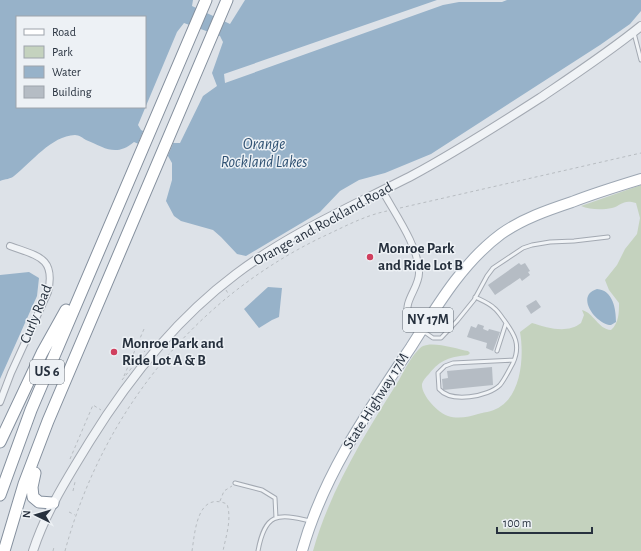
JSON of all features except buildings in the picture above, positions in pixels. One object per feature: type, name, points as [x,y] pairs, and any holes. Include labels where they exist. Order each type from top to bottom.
[{"type":"highway","name":"US 6","points":[[4,551],[31,464],[69,370],[227,0]]},
{"type":"highway","name":"US 6","points":[[0,495],[31,410],[204,3]]},
{"type":"highway","points":[[0,442],[42,353],[69,306],[79,283],[98,251]]},
{"type":"highway","points":[[53,504],[36,501],[33,497],[32,487],[36,468],[56,415],[69,370]]},
{"type":"main road","name":"State Highway 17M","points":[[302,551],[325,488],[344,451],[421,330],[460,274],[483,248],[503,233],[528,219],[559,206],[641,179]]},
{"type":"street","name":"Orange and Rockland Road","points":[[33,551],[43,524],[53,504],[100,425],[132,378],[162,343],[195,310],[231,278],[268,252],[311,227],[413,175],[486,133],[592,62],[641,26]]},
{"type":"street","points":[[382,190],[407,235],[416,257],[419,272],[418,278],[407,310],[409,316],[421,330]]},
{"type":"street","name":"Curly Road","points":[[0,402],[11,373],[48,292],[51,280],[50,270],[46,263],[39,257],[10,246]]},
{"type":"lane","points":[[634,32],[641,60]]},
{"type":"lane","points":[[421,330],[433,338],[441,338],[457,321],[475,297],[493,268],[528,246],[550,242],[608,237]]},
{"type":"lane","points":[[475,297],[495,309],[514,333],[516,338],[514,360],[502,383],[490,391],[467,398],[442,393],[439,389],[438,373],[445,366],[460,363],[514,360]]},
{"type":"lane","points":[[497,351],[506,323]]},
{"type":"lane","points":[[235,483],[262,490],[275,498],[276,518]]},
{"type":"lane","points":[[258,551],[267,524],[276,518],[289,516],[312,521]]},
{"type":"path","points":[[65,551],[76,515],[102,453],[123,416],[142,387],[170,352],[205,316],[257,274],[306,245],[351,223],[393,209],[641,153]]},
{"type":"path","points":[[124,378],[144,329]]},
{"type":"path","points":[[69,461],[93,405],[102,410]]},
{"type":"path","points":[[72,478],[75,482],[72,491]]},
{"type":"path","points":[[220,501],[224,491],[235,483]]},
{"type":"path","points":[[192,551],[197,521],[203,508],[208,503],[213,501],[220,501],[226,504],[229,511],[229,521],[223,551]]},
{"type":"path","points":[[69,512],[76,515]]},
{"type":"path","points":[[53,551],[54,547]]},
{"type":"green space","points":[[641,185],[641,551],[313,551],[329,506],[361,442],[416,352],[423,346],[433,344],[452,347],[468,351],[470,353],[468,355],[451,358],[442,362],[433,369],[422,384],[424,393],[435,407],[448,416],[463,417],[499,408],[508,400],[513,392],[520,372],[522,351],[520,332],[532,323],[557,329],[570,328],[581,323],[584,315],[582,310],[590,314],[603,327],[611,330],[614,327],[618,317],[619,303],[609,290],[605,280],[617,265],[625,249],[637,234],[640,218],[636,203],[625,202],[612,208],[605,209],[592,209],[581,206]]},
{"type":"water","name":"Orange Rockland Lakes","points":[[0,0],[193,0],[192,6],[230,24],[245,0],[437,0],[224,74],[225,83],[443,5],[459,2],[502,2],[507,0],[641,0],[641,11],[630,24],[600,45],[431,154],[385,173],[359,180],[340,191],[320,212],[246,256],[237,254],[213,230],[181,221],[174,216],[166,201],[172,180],[172,163],[168,156],[134,142],[128,147],[122,149],[110,150],[75,135],[66,136],[42,151],[10,178],[0,181]]},
{"type":"water","points":[[29,272],[39,278],[37,296],[0,379],[0,275]]},
{"type":"water","points":[[268,287],[282,288],[279,317],[259,328],[244,309]]},
{"type":"water","points":[[597,289],[602,290],[610,296],[614,306],[616,322],[611,325],[605,324],[590,310],[588,298],[590,293]]},
{"type":"pier","points":[[144,129],[174,141],[167,158],[137,146]]},
{"type":"place","name":"Monroe Park and Ride Lot B","points":[[370,257]]},
{"type":"place","name":"Monroe Park and Ride Lot A & B","points":[[114,352]]}]
